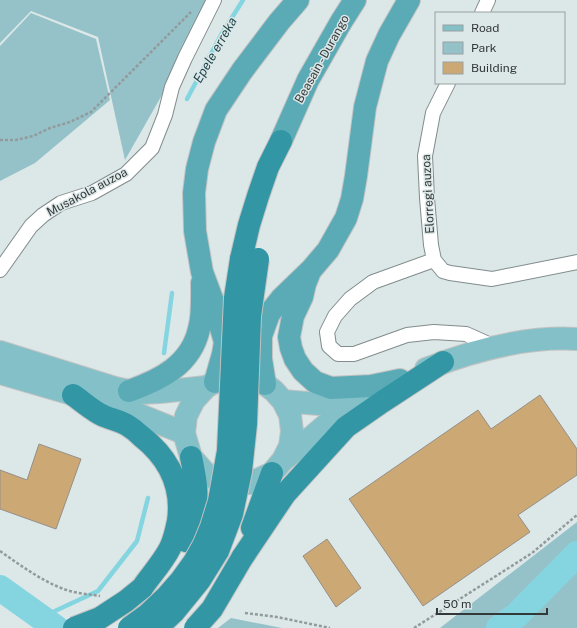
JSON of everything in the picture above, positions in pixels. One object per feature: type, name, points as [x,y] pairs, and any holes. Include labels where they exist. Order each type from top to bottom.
[{"type":"highway","points":[[211,385],[223,354],[225,342],[214,304],[202,272],[195,231],[194,193],[197,169],[204,142],[216,110],[242,71],[279,22],[298,0]]},
{"type":"highway","name":"Beasain - Durango","points":[[250,259],[249,226],[268,167],[308,80],[337,28],[355,0]]},
{"type":"highway","points":[[265,384],[261,359],[261,336],[269,314],[281,299],[311,270],[328,250],[346,218],[355,184],[365,107],[377,61],[409,0]]},
{"type":"highway","points":[[129,628],[147,615],[181,580],[194,562],[204,544],[211,526],[219,501],[228,451],[235,298],[250,259]]},
{"type":"highway","points":[[157,628],[174,612],[200,580],[218,551],[232,514],[241,471],[246,424],[250,316],[250,259]]},
{"type":"highway","points":[[311,270],[305,284],[302,297],[293,316],[289,337],[295,359],[303,371],[315,382],[331,388],[371,386],[400,380]]},
{"type":"highway","points":[[129,391],[145,385],[166,374],[181,362],[196,342],[200,329],[202,272]]},
{"type":"highway","points":[[195,628],[212,609],[242,558],[285,494],[346,427],[443,362]]},
{"type":"highway","points":[[73,395],[103,416],[126,424],[148,440],[164,459],[176,484],[179,513],[176,533],[170,548],[161,563],[142,588]]},
{"type":"highway","points":[[74,628],[100,618],[126,601],[176,559],[185,543],[192,523],[196,504],[196,484],[191,458]]},
{"type":"highway","points":[[242,558],[278,467]]},
{"type":"main road","points":[[283,401],[319,404],[341,400],[400,380],[443,362],[495,346],[546,339],[577,339]]},
{"type":"main road","points":[[3,357],[63,371],[115,388],[139,393],[160,392],[211,385],[232,377],[249,378],[265,384],[283,401],[290,415],[292,431],[290,446],[278,467]]},
{"type":"main road","points":[[3,357],[34,384]]},
{"type":"main road","points":[[0,376],[127,410],[184,433]]},
{"type":"main road","points":[[211,385],[194,400],[186,416],[184,433],[191,458],[207,475],[228,484],[251,483],[278,467],[326,425],[400,380]]},
{"type":"street","name":"Musakola auzoa","points":[[0,270],[31,226],[43,215],[61,203],[92,193],[126,174],[152,148],[165,115],[172,87],[214,0]]},
{"type":"street","points":[[482,12],[488,0]]},
{"type":"street","name":"Elorregi auzoa","points":[[434,260],[431,245],[424,156],[433,113],[448,84]]},
{"type":"street","points":[[495,346],[466,334],[434,332],[407,335],[354,354],[338,354],[329,346],[328,332],[335,316],[350,299],[373,282],[434,260],[443,271],[492,279],[577,262]]},
{"type":"path","points":[[0,140],[16,140],[32,136],[50,128],[70,122],[91,112],[195,8]]},
{"type":"path","points":[[414,628],[532,553],[577,515]]},
{"type":"path","points":[[0,551],[42,580],[62,589],[103,596]]},
{"type":"path","points":[[245,613],[277,617],[330,628]]},
{"type":"green space","points":[[0,0],[216,0],[125,160],[98,37],[31,11],[0,43]]},
{"type":"green space","points":[[31,13],[96,39],[110,100],[35,163],[0,181],[0,46]]},
{"type":"green space","points":[[577,522],[577,628],[440,628]]},
{"type":"green space","points":[[231,618],[282,628],[218,628]]},
{"type":"building","points":[[540,395],[577,449],[577,475],[518,515],[530,532],[423,606],[349,499],[478,410],[491,429]]},
{"type":"building","points":[[39,444],[81,459],[56,529],[0,509],[0,470],[27,480]]},
{"type":"building","points":[[327,539],[361,588],[336,607],[303,556]]},
{"type":"waterway","name":"Epele erreka","points":[[187,99],[221,35],[243,0]]},
{"type":"waterway","points":[[164,353],[172,293]]},
{"type":"waterway","name":"Epele erreka","points":[[42,617],[98,591],[137,541],[148,498]]},
{"type":"waterway","points":[[499,628],[517,615],[577,554]]},
{"type":"waterway","points":[[0,588],[56,628]]}]
